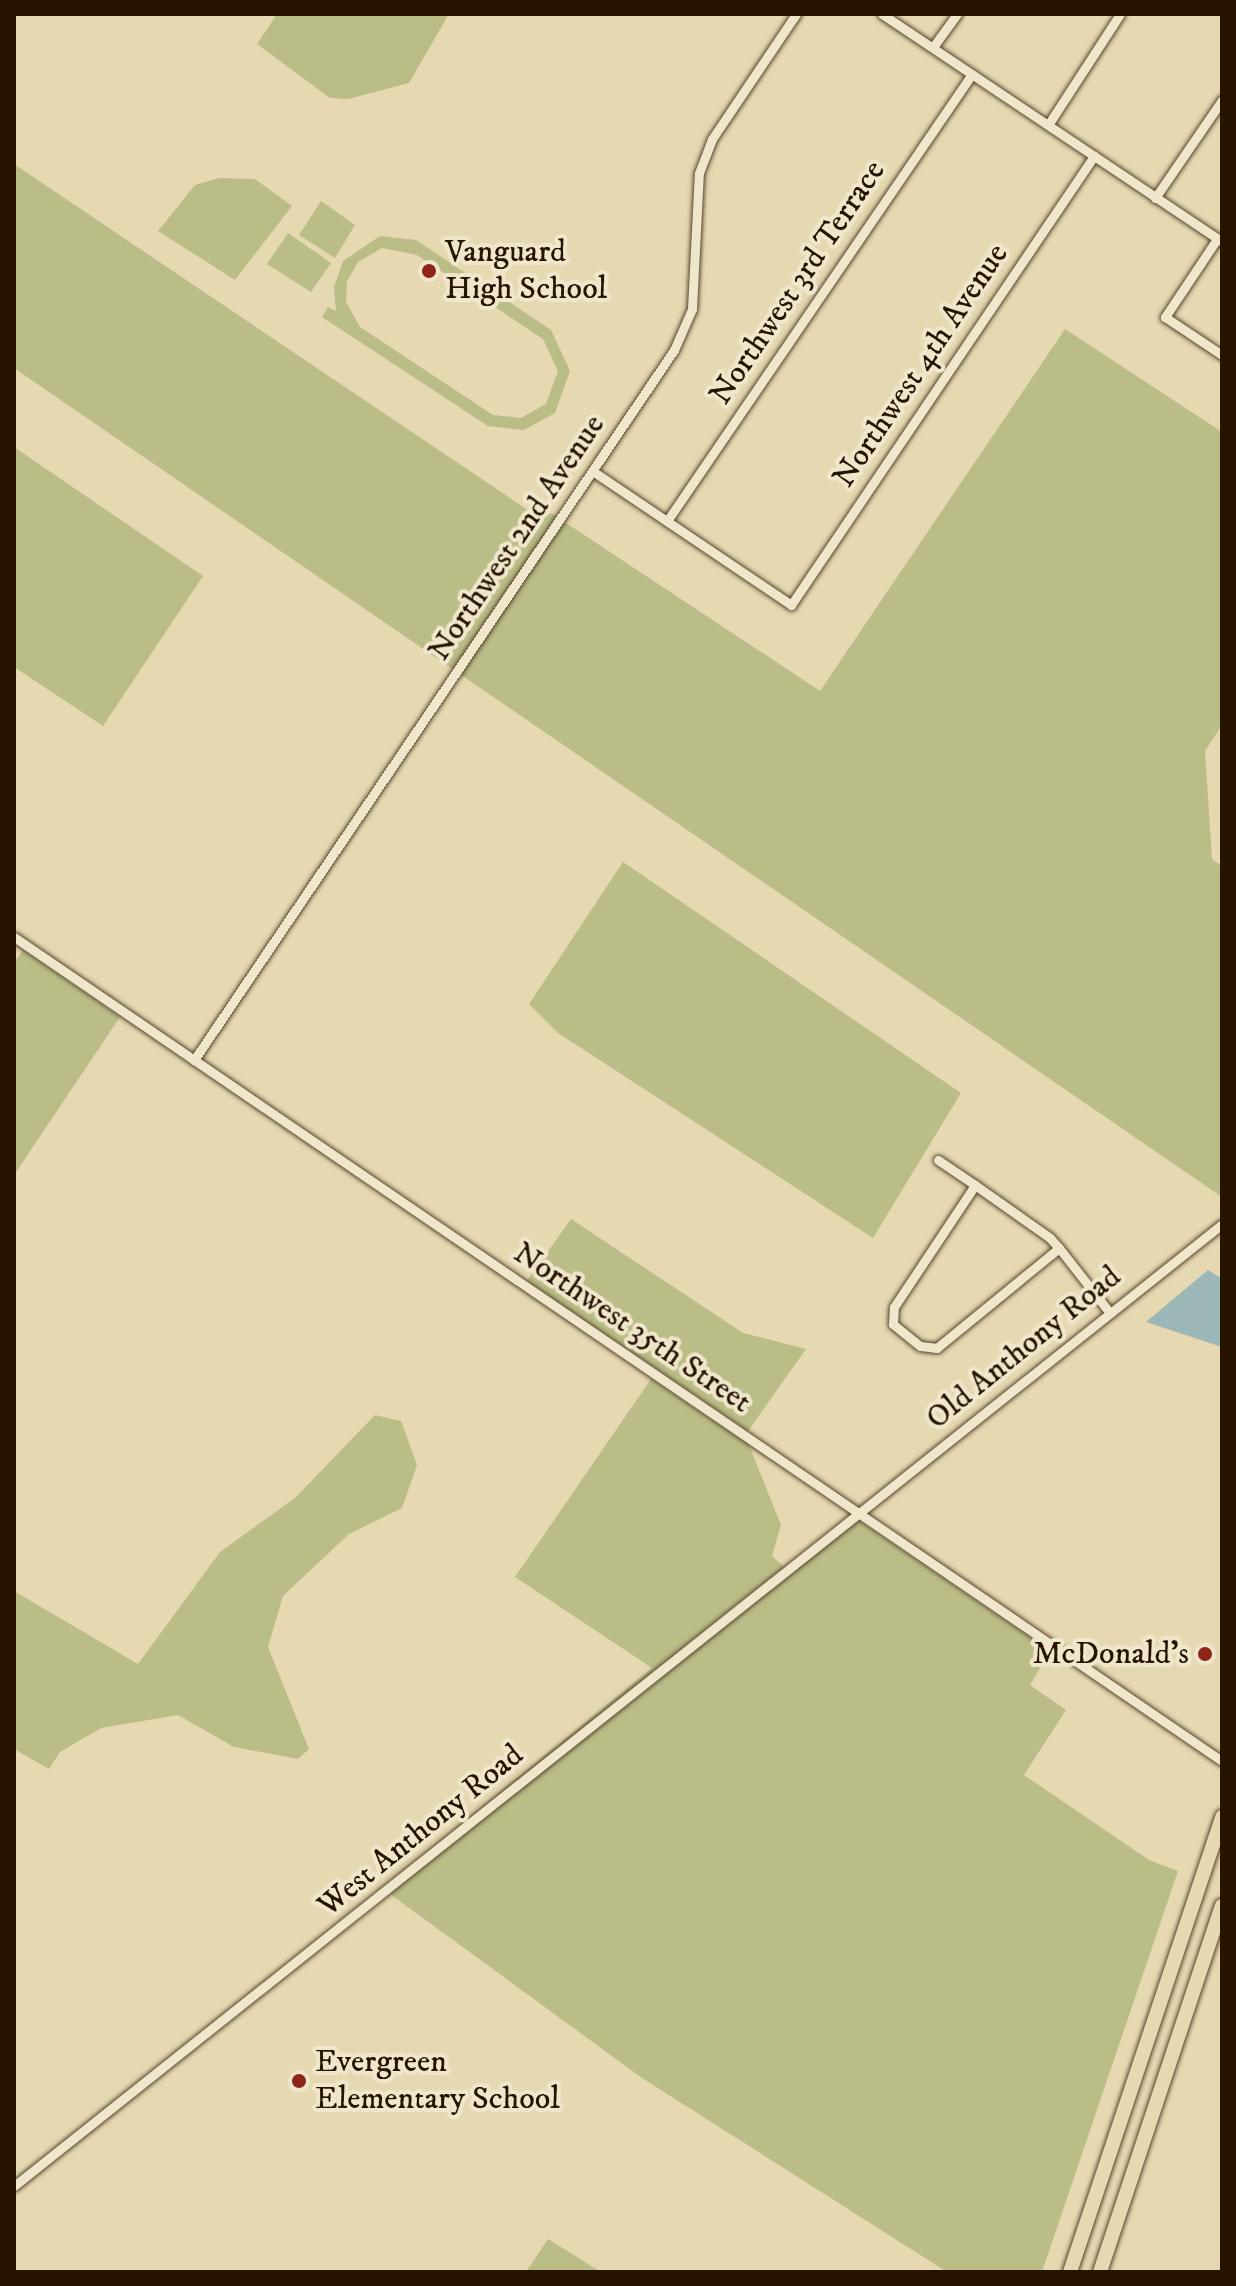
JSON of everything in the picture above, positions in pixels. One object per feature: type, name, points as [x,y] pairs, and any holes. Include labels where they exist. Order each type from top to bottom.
[{"type":"highway","points":[[1070,2272],[1222,1817]]},
{"type":"highway","points":[[1100,2272],[1222,1906]]},
{"type":"highway","points":[[1096,2194],[1123,2204]]},
{"type":"street","name":"Northwest 2nd Avenue","points":[[194,1060],[674,350],[692,309],[692,204],[712,139],[796,14]]},
{"type":"street","points":[[882,14],[1220,241],[1165,317],[1222,355]]},
{"type":"street","points":[[933,47],[957,14]]},
{"type":"street","points":[[1048,125],[1120,14]]},
{"type":"street","name":"Northwest 3rd Terrace","points":[[667,521],[972,74]]},
{"type":"street","points":[[1155,198],[1222,100]]},
{"type":"street","name":"Northwest 4th Avenue","points":[[667,521],[791,605],[1094,156]]},
{"type":"street","points":[[594,472],[667,521]]},
{"type":"street","name":"Northwest 35th Street","points":[[14,937],[1222,1761]]},
{"type":"street","points":[[938,1160],[1059,1248],[1110,1313]]},
{"type":"street","points":[[975,1185],[894,1307],[898,1330],[937,1348],[1059,1248]]},
{"type":"street","name":"Old Anthony Road","points":[[859,1513],[1222,1224]]},
{"type":"street","name":"West Anthony Road","points":[[14,2186],[859,1513]]},
{"type":"green space","points":[[277,14],[449,14],[409,83],[348,99],[330,98],[257,44]]},
{"type":"green space","points":[[14,164],[541,519],[551,513],[820,691],[1065,329],[1222,432],[1222,725],[1205,751],[1212,859],[1222,866],[1222,1197],[14,368]]},
{"type":"green space","points":[[220,178],[255,179],[292,206],[235,280],[158,231],[195,185]]},
{"type":"green space","points":[[321,201],[355,225],[335,258],[299,235]]},
{"type":"green space","points":[[288,233],[331,263],[311,292],[267,264]]},
{"type":"green space","points":[[380,236],[416,240],[551,330],[570,371],[555,413],[524,430],[488,426],[322,317],[328,307],[336,311],[334,287],[343,261]],"holes":[[[382,248],[417,255],[543,339],[558,371],[546,404],[521,418],[493,415],[360,327],[346,302],[347,281],[358,262]]]},
{"type":"green space","points":[[14,447],[203,576],[103,726],[14,667]]},
{"type":"green space","points":[[623,862],[961,1093],[873,1238],[558,1033],[529,1004]]},
{"type":"green space","points":[[23,950],[120,1017],[14,1175],[14,963]]},
{"type":"green space","points":[[571,1219],[743,1333],[806,1349],[748,1431],[527,1281]]},
{"type":"green space","points":[[651,1379],[749,1445],[781,1525],[772,1556],[784,1567],[382,1888],[652,1668],[515,1577]]},
{"type":"green space","points":[[375,1415],[401,1421],[417,1465],[402,1508],[349,1534],[283,1596],[268,1647],[309,1749],[298,1759],[234,1747],[178,1715],[101,1728],[60,1752],[49,1769],[14,1749],[14,1591],[138,1664],[220,1552],[295,1498]]},
{"type":"green space","points":[[858,1520],[1050,1651],[1030,1685],[1066,1710],[1024,1775],[1149,1860],[1178,1871],[1042,2272],[947,2272],[642,2078],[390,1894]]},
{"type":"green space","points":[[548,2239],[601,2272],[526,2272]]},
{"type":"water","points":[[1208,1270],[1222,1279],[1222,1347],[1146,1322]]},
{"type":"place","name":"Vanguard High School","points":[[429,271]]},
{"type":"place","name":"McDonald's","points":[[1205,1654]]},
{"type":"place","name":"Evergreen Elementary School","points":[[299,2081]]}]
